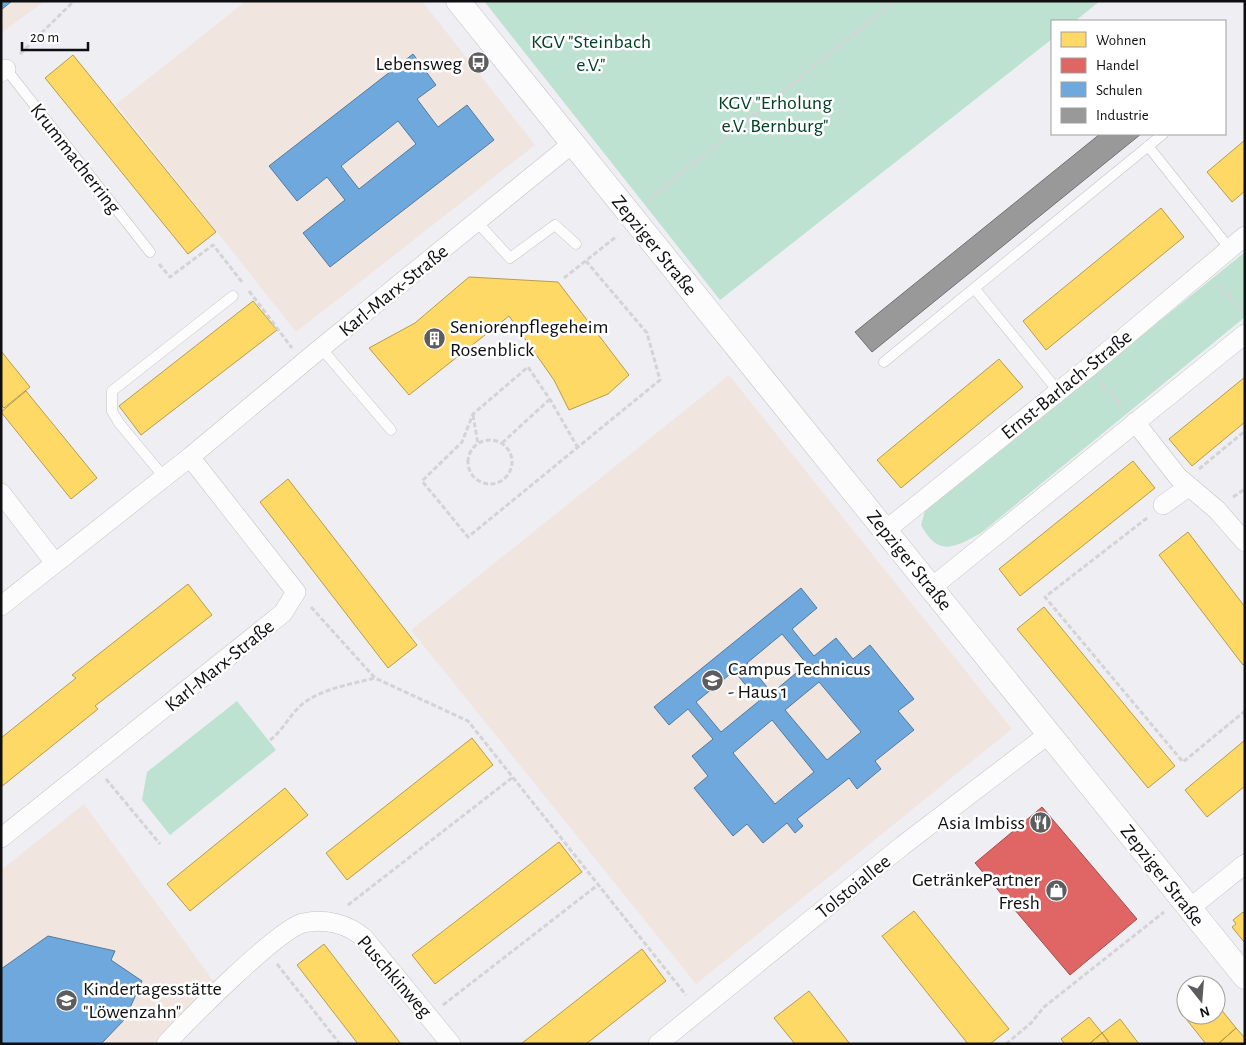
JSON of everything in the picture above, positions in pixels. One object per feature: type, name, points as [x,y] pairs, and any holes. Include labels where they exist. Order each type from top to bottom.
[{"type":"street","name":"Zepziger Straße","points":[[458,1],[1245,977]]},
{"type":"street","name":"Karl-Marx-Straße","points":[[1,606],[190,457],[574,143]]},
{"type":"street","name":"Ernst-Barlach-Straße","points":[[886,530],[1089,367],[1205,272],[1245,236]]},
{"type":"street","points":[[932,587],[1245,334]]},
{"type":"street","points":[[1135,422],[1185,484],[1217,510],[1245,542]]},
{"type":"street","points":[[190,457],[296,592]]},
{"type":"street","points":[[1163,505],[1185,484]]},
{"type":"street","points":[[1,493],[55,563]]},
{"type":"street","name":"Karl-Marx-Straße","points":[[1,838],[95,765],[283,613],[296,592]]},
{"type":"street","name":"Tolstoiallee","points":[[658,1044],[902,846],[1050,733]]},
{"type":"street","points":[[1186,903],[1245,864]]},
{"type":"street","name":"Puschkinweg","points":[[166,1044],[195,1013],[266,949],[302,923],[322,922],[340,924],[354,929],[364,938],[451,1044]]},
{"type":"lane","name":"Krummacherring","points":[[3,71],[150,252]]},
{"type":"lane","points":[[884,362],[1162,135]]},
{"type":"lane","points":[[1148,146],[1230,249]]},
{"type":"lane","points":[[477,222],[510,258],[555,225],[576,244]]},
{"type":"lane","points":[[974,288],[1058,391]]},
{"type":"lane","points":[[164,477],[119,423],[112,411],[112,391],[234,296]]},
{"type":"lane","points":[[321,348],[391,430]]},
{"type":"path","points":[[3,71],[74,1]]},
{"type":"path","points":[[564,278],[586,261],[633,218],[895,1]]},
{"type":"path","points":[[578,448],[528,367],[473,414],[462,442],[422,481],[468,537],[578,448],[660,380],[646,333],[586,261]]},
{"type":"path","points":[[1205,272],[1245,313]]},
{"type":"path","points":[[1089,367],[1135,422]]},
{"type":"path","points":[[502,443],[550,400]]},
{"type":"path","points":[[473,414],[478,444]]},
{"type":"path","points":[[1185,484],[1245,432]]},
{"type":"path","points":[[495,440],[502,443],[511,454],[510,471],[500,482],[490,484],[476,478],[469,467],[471,452],[478,444],[495,440]]},
{"type":"path","points":[[1163,505],[1045,597],[1183,762],[1245,711]]},
{"type":"path","points":[[296,592],[376,678],[468,721],[700,1011]]},
{"type":"path","points":[[270,740],[280,733],[292,715],[305,702],[328,690],[376,678]]},
{"type":"path","points":[[95,765],[160,844]]},
{"type":"path","points":[[340,924],[346,906],[513,777]]},
{"type":"path","points":[[429,1016],[598,884]]},
{"type":"path","points":[[1006,1044],[1031,1023],[1044,1007],[1186,903]]},
{"type":"path","points":[[266,949],[340,1044]]},
{"type":"shaded area","points":[[1,1],[45,1],[1,33]]},
{"type":"shaded area","points":[[246,1],[422,1],[535,145],[296,332],[116,104]]},
{"type":"shaded area","name":"Campus Technicus - Haus 1","points":[[729,375],[1012,729],[696,984],[411,630]]},
{"type":"shaded area","points":[[84,804],[217,986],[153,1044],[1,1044],[1,870]]},
{"type":"green space","name":"KGV \"Erholung e.V. Bernburg\"","points":[[484,1],[1100,1],[1076,20],[1051,20],[1051,40],[720,300]]},
{"type":"green space","points":[[1245,252],[1245,317],[981,533],[963,543],[947,547],[940,546],[927,535],[921,525],[925,511]]},
{"type":"green space","points":[[237,701],[276,750],[170,835],[142,800],[147,772]]},
{"type":"building: Wohnen","points":[[73,55],[216,232],[188,254],[45,78]]},
{"type":"building: Wohnen","points":[[1245,140],[1245,191],[1232,202],[1207,172]]},
{"type":"building: Wohnen","points":[[1161,208],[1184,237],[1046,350],[1023,321]]},
{"type":"building: Wohnen","name":"Seniorenpflegeheim Rosenblick","points":[[469,277],[558,282],[629,375],[608,394],[569,410],[554,380],[509,316],[409,395],[369,348],[415,323]]},
{"type":"building: Wohnen","points":[[253,301],[277,330],[141,435],[119,406]]},
{"type":"building: Wohnen","points":[[1,351],[30,387],[4,408],[1,405]]},
{"type":"building: Wohnen","points":[[999,359],[1023,387],[901,488],[877,460]]},
{"type":"building: Wohnen","points":[[1245,377],[1245,422],[1192,466],[1169,439]]},
{"type":"building: Wohnen","points":[[26,391],[97,478],[71,499],[1,412]]},
{"type":"building: Wohnen","points":[[1133,461],[1155,488],[1020,596],[999,569]]},
{"type":"building: Wohnen","points":[[288,479],[417,645],[388,668],[260,502]]},
{"type":"building: Wohnen","points":[[1188,532],[1245,607],[1245,663],[1243,665],[1159,555]]},
{"type":"building: Wohnen","points":[[188,584],[212,615],[95,706],[98,709],[1,787],[1,738],[76,678],[72,675]]},
{"type":"building: Wohnen","points":[[1044,607],[1175,766],[1148,788],[1017,629]]},
{"type":"building: Wohnen","points":[[472,738],[493,765],[347,880],[326,853]]},
{"type":"building: Wohnen","points":[[1245,740],[1245,786],[1207,817],[1185,790]]},
{"type":"building: Wohnen","points":[[285,788],[308,815],[190,911],[167,884]]},
{"type":"building: Wohnen","points":[[559,842],[582,872],[435,984],[412,955]]},
{"type":"building: Wohnen","points":[[914,911],[1009,1029],[990,1044],[968,1044],[882,936]]},
{"type":"building: Wohnen","points":[[1243,912],[1245,914],[1245,943],[1232,927],[1236,924],[1233,920]]},
{"type":"building: Wohnen","points":[[324,944],[401,1044],[358,1044],[297,965]]},
{"type":"building: Wohnen","points":[[642,949],[666,981],[586,1044],[521,1044]]},
{"type":"building: Wohnen","points":[[809,991],[850,1044],[795,1044],[774,1018]]},
{"type":"building: Wohnen","points":[[1226,1016],[1236,1028],[1218,1044],[1206,1044],[1191,1025],[1226,1025]]},
{"type":"building: Wohnen","points":[[1089,1017],[1102,1033],[1089,1044],[1065,1044],[1061,1039]]},
{"type":"building: Wohnen","points":[[1120,1019],[1139,1044],[1110,1044],[1102,1033]]},
{"type":"building: Wohnen","points":[[1236,1028],[1245,1038],[1245,1044],[1218,1044]]},
{"type":"building: Wohnen","points":[[1102,1033],[1109,1042],[1089,1044]]},
{"type":"building: Handel","name":"GetränkePartner Fresh","points":[[1042,807],[1137,919],[1070,975],[975,863]]},
{"type":"building: Schulen","points":[[1,1],[12,1],[1,10]]},
{"type":"building: Schulen","points":[[413,54],[436,85],[417,99],[438,127],[467,105],[494,140],[330,267],[303,233],[345,200],[327,177],[297,201],[269,166]],"holes":[[[398,121],[416,144],[359,189],[341,166]]]},
{"type":"building: Schulen","points":[[801,588],[817,608],[792,629],[814,656],[836,638],[853,659],[870,645],[914,699],[898,711],[914,730],[875,761],[881,769],[857,789],[849,778],[797,819],[803,826],[795,833],[787,823],[763,843],[747,824],[733,836],[694,788],[708,776],[692,756],[713,739],[688,709],[669,725],[654,707]],"holes":[[[782,634],[807,664],[772,693],[747,663]],[[734,671],[759,701],[721,732],[696,702]],[[819,682],[861,732],[827,760],[785,710]],[[772,720],[814,772],[775,804],[733,753]]]},
{"type":"building: Schulen","name":"Kindertagesstätte \"Löwenzahn\"","points":[[48,936],[115,951],[111,960],[142,981],[125,1019],[101,1044],[1,1044],[1,969]]},
{"type":"building: Industrie","points":[[1099,135],[1140,135],[872,352],[855,332]]},
{"type":"place","name":"Lebensweg","points":[[478,63]]},
{"type":"place","name":"Seniorenpflegeheim Rosenblick","points":[[434,338]]},
{"type":"place","name":"Campus Technicus - Haus 1","points":[[712,680]]},
{"type":"place","name":"Asia Imbiss","points":[[1041,822]]},
{"type":"place","name":"GetränkePartner Fresh","points":[[1056,891]]},
{"type":"place","name":"Kindertagesstätte \"Löwenzahn\"","points":[[67,1000]]},
{"type":"park label","name":"KGV \"Steinbach e.V.\"","points":[[591,52]]}]
